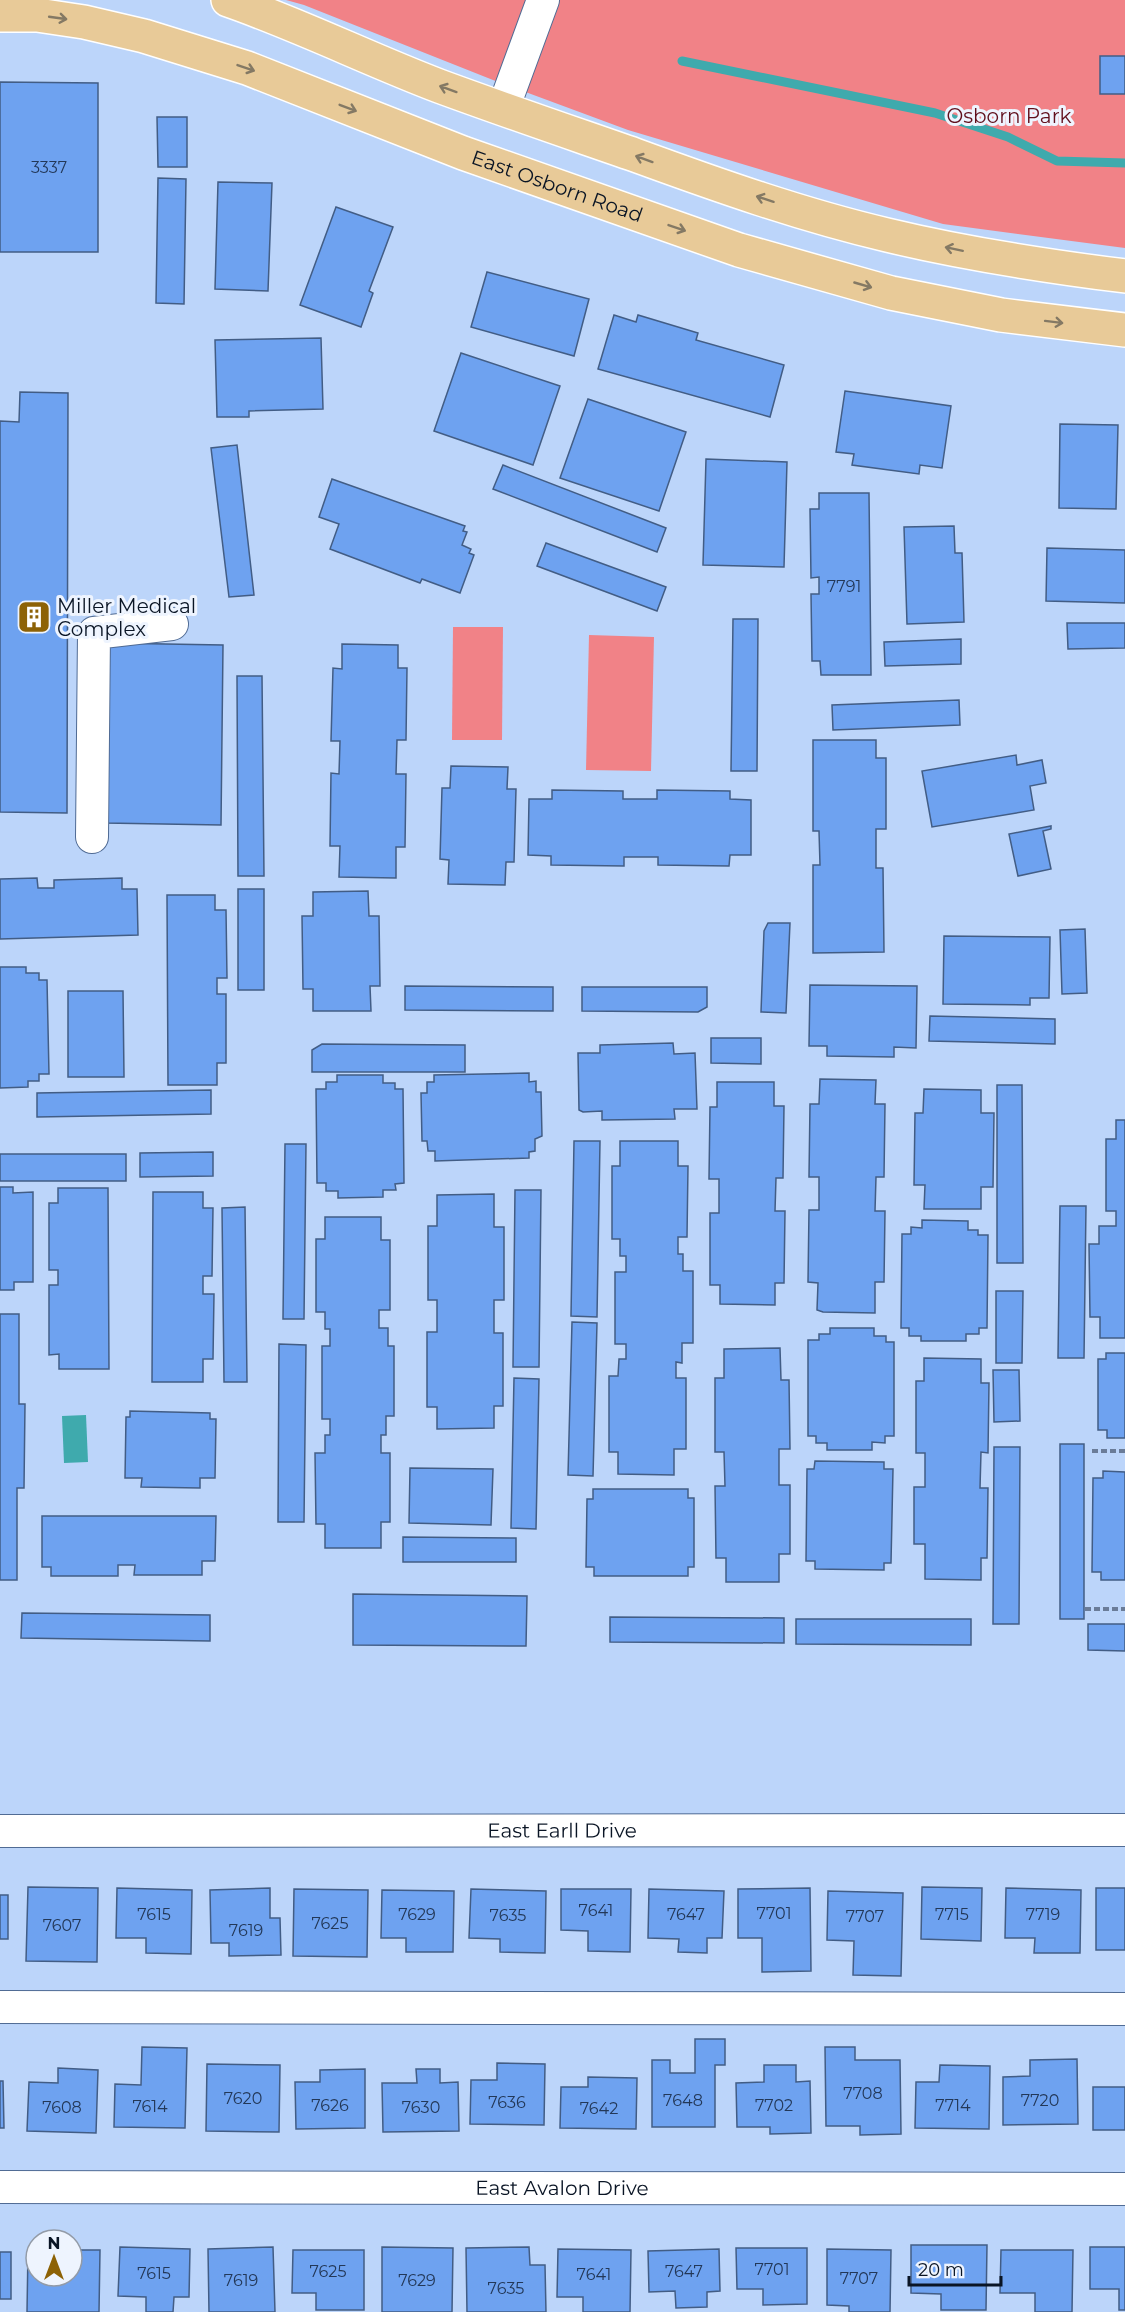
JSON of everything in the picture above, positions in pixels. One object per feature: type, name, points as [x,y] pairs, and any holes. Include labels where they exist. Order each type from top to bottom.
[{"type":"main road","points":[[228,0],[260,11],[437,85],[695,177],[886,235],[1011,260],[1125,276]]},
{"type":"main road","name":"East Osborn Road","points":[[0,15],[37,15],[84,22],[144,36],[237,65],[463,153],[705,238],[891,293],[1001,315],[1125,330]]},
{"type":"street","points":[[503,109],[543,0]]},
{"type":"street","points":[[92,837],[94,633],[172,624]]},
{"type":"street","name":"East Earll Drive","points":[[0,1831],[1125,1830]]},
{"type":"street","points":[[0,2007],[1125,2009]]},
{"type":"street","name":"East Avalon Drive","points":[[0,2187],[1125,2189]]},
{"type":"path","points":[[1092,1451],[1125,1451]]},
{"type":"path","points":[[1085,1609],[1125,1609]]},
{"type":"green space","name":"Osborn Park","points":[[286,0],[1125,0],[1125,248],[943,224],[628,130]]},
{"type":"green space","points":[[453,627],[503,627],[502,740],[452,740]]},
{"type":"green space","points":[[589,635],[654,637],[651,771],[586,770]]},
{"type":"shaded area","points":[[86,1415],[88,1462],[64,1463],[62,1416]]},
{"type":"building","points":[[1100,56],[1125,56],[1125,94],[1100,94]]},
{"type":"building","points":[[0,82],[98,83],[98,252],[0,252]]},
{"type":"building","points":[[157,117],[187,117],[187,167],[158,167]]},
{"type":"building","points":[[158,178],[186,179],[184,304],[156,303]]},
{"type":"building","points":[[218,182],[272,183],[268,291],[215,289]]},
{"type":"building","points":[[336,207],[393,227],[369,291],[373,293],[361,327],[300,305]]},
{"type":"building","points":[[487,272],[589,299],[574,356],[471,327]]},
{"type":"building","points":[[614,315],[636,322],[638,315],[698,333],[696,340],[784,365],[770,417],[598,369]]},
{"type":"building","points":[[321,338],[323,409],[249,411],[249,417],[217,417],[215,340]]},
{"type":"building","points":[[461,353],[560,386],[533,465],[434,431]]},
{"type":"building","points":[[845,391],[951,406],[942,468],[920,465],[919,474],[852,465],[854,454],[836,452]]},
{"type":"building","name":"Miller Medical Complex","points":[[20,392],[68,393],[67,813],[0,812],[0,421],[19,422]]},
{"type":"building","points":[[588,399],[686,432],[659,511],[560,478]]},
{"type":"building","points":[[1060,424],[1118,425],[1116,509],[1059,508]]},
{"type":"building","points":[[237,445],[254,595],[229,597],[211,448]]},
{"type":"building","points":[[706,459],[787,462],[784,567],[703,565]]},
{"type":"building","points":[[503,465],[666,528],[657,552],[493,489]]},
{"type":"building","points":[[332,479],[465,526],[463,531],[467,532],[462,545],[471,549],[469,553],[474,555],[460,593],[422,579],[420,583],[330,549],[339,524],[319,517]]},
{"type":"building","points":[[819,493],[869,493],[871,675],[821,675],[820,661],[812,661],[811,594],[819,594],[819,577],[811,578],[810,509],[819,509]]},
{"type":"building","points":[[954,526],[955,553],[962,553],[964,622],[907,624],[904,527]]},
{"type":"building","points":[[546,543],[666,587],[657,611],[537,566]]},
{"type":"building","points":[[1047,548],[1125,550],[1125,603],[1046,601]]},
{"type":"building","points":[[733,619],[758,619],[757,771],[731,771]]},
{"type":"building","points":[[1067,623],[1125,623],[1125,648],[1068,649]]},
{"type":"building","points":[[961,639],[961,664],[885,666],[884,642]]},
{"type":"building","points":[[108,643],[223,645],[221,825],[105,823]]},
{"type":"building","points":[[342,644],[398,645],[398,668],[407,668],[406,740],[397,740],[396,774],[406,774],[405,847],[396,847],[396,878],[339,877],[340,846],[330,846],[331,773],[339,774],[340,741],[331,741],[333,668],[342,669]]},
{"type":"building","points":[[237,676],[262,676],[264,876],[238,876]]},
{"type":"building","points":[[959,700],[960,725],[833,730],[832,705]]},
{"type":"building","points":[[813,740],[876,740],[876,758],[886,758],[886,829],[876,829],[876,868],[883,868],[884,952],[813,953],[813,865],[820,865],[819,831],[813,831]]},
{"type":"building","points":[[1016,755],[1017,765],[1042,760],[1046,783],[1030,786],[1034,810],[932,827],[922,771]]},
{"type":"building","points":[[451,766],[508,767],[507,789],[516,789],[514,862],[506,862],[505,885],[448,884],[449,860],[440,859],[442,788],[450,788]]},
{"type":"building","points":[[552,790],[623,791],[623,799],[657,799],[657,790],[730,791],[730,799],[751,800],[751,855],[730,855],[729,866],[658,865],[658,857],[624,857],[624,866],[551,865],[551,856],[528,855],[529,799],[552,799]]},
{"type":"building","points":[[1051,826],[1051,829],[1043,831],[1051,869],[1018,876],[1009,834]]},
{"type":"building","points":[[37,878],[38,888],[54,888],[54,880],[122,878],[122,889],[137,889],[138,935],[0,939],[0,879]]},
{"type":"building","points":[[238,889],[264,889],[264,990],[238,990]]},
{"type":"building","points":[[368,891],[369,916],[379,916],[380,986],[370,986],[371,1011],[313,1011],[313,989],[303,989],[302,916],[313,916],[313,892]]},
{"type":"building","points":[[167,895],[215,895],[215,910],[226,910],[227,978],[217,978],[217,994],[226,994],[226,1063],[217,1063],[217,1085],[168,1085]]},
{"type":"building","points":[[768,923],[790,923],[786,1013],[761,1012],[764,931]]},
{"type":"building","points":[[1085,929],[1087,993],[1062,994],[1060,930]]},
{"type":"building","points":[[944,936],[1050,937],[1049,998],[1030,998],[1030,1005],[943,1004]]},
{"type":"building","points":[[0,967],[26,967],[26,973],[39,973],[39,980],[47,980],[49,1074],[39,1074],[39,1081],[28,1081],[28,1087],[0,1088]]},
{"type":"building","points":[[810,985],[917,986],[916,1048],[894,1047],[894,1057],[827,1056],[827,1046],[809,1046]]},
{"type":"building","points":[[405,986],[553,987],[553,1011],[405,1010]]},
{"type":"building","points":[[582,987],[707,987],[707,1007],[698,1012],[582,1011]]},
{"type":"building","points":[[68,991],[123,991],[124,1077],[68,1077]]},
{"type":"building","points":[[930,1016],[1055,1019],[1055,1044],[929,1041]]},
{"type":"building","points":[[711,1038],[761,1038],[761,1064],[711,1063]]},
{"type":"building","points":[[673,1043],[674,1054],[695,1053],[697,1109],[674,1109],[675,1119],[602,1120],[602,1111],[583,1112],[579,1110],[578,1053],[600,1053],[600,1045]]},
{"type":"building","points":[[322,1044],[465,1045],[465,1072],[312,1072],[312,1050]]},
{"type":"building","points":[[529,1073],[529,1082],[536,1081],[536,1092],[541,1092],[542,1136],[535,1139],[535,1151],[529,1152],[529,1158],[435,1161],[435,1151],[428,1151],[427,1141],[422,1141],[421,1093],[427,1093],[427,1082],[434,1082],[434,1075]]},
{"type":"building","points":[[337,1075],[383,1075],[383,1083],[395,1083],[395,1089],[403,1089],[404,1183],[395,1184],[396,1190],[383,1190],[383,1197],[338,1198],[338,1191],[326,1191],[326,1183],[317,1183],[316,1089],[326,1089],[326,1082],[337,1082]]},
{"type":"building","points":[[820,1079],[876,1080],[875,1104],[885,1104],[884,1177],[876,1177],[875,1211],[885,1211],[884,1282],[875,1282],[875,1313],[817,1310],[818,1283],[808,1282],[809,1210],[819,1210],[819,1177],[809,1177],[810,1104],[819,1104]]},
{"type":"building","points":[[717,1082],[774,1082],[774,1106],[784,1106],[783,1178],[776,1178],[775,1211],[785,1211],[784,1283],[775,1283],[775,1305],[720,1304],[720,1285],[710,1285],[710,1213],[719,1213],[719,1179],[709,1179],[710,1107],[717,1107]]},
{"type":"building","points":[[997,1085],[1022,1085],[1023,1263],[997,1263]]},
{"type":"building","points":[[924,1089],[981,1090],[981,1113],[994,1113],[993,1187],[981,1187],[981,1209],[924,1209],[925,1185],[914,1185],[915,1113],[923,1113]]},
{"type":"building","points":[[211,1090],[211,1114],[37,1117],[37,1093]]},
{"type":"building","points":[[1116,1120],[1125,1120],[1125,1338],[1100,1338],[1100,1317],[1090,1317],[1089,1244],[1099,1244],[1099,1226],[1116,1226],[1116,1211],[1106,1211],[1106,1139],[1116,1139]]},
{"type":"building","points":[[574,1141],[600,1141],[597,1317],[571,1316]]},
{"type":"building","points":[[620,1141],[678,1141],[678,1166],[688,1166],[687,1237],[678,1237],[678,1254],[683,1254],[683,1271],[693,1271],[693,1343],[682,1343],[682,1363],[676,1362],[676,1378],[686,1378],[686,1449],[674,1449],[674,1475],[618,1474],[618,1452],[609,1452],[609,1376],[618,1376],[619,1359],[626,1359],[626,1344],[615,1344],[615,1272],[626,1272],[626,1256],[620,1256],[620,1239],[612,1239],[612,1166],[620,1166]]},
{"type":"building","points":[[285,1144],[306,1144],[304,1319],[283,1319]]},
{"type":"building","points":[[213,1152],[213,1176],[140,1177],[140,1153]]},
{"type":"building","points":[[0,1154],[126,1154],[126,1181],[0,1181]]},
{"type":"building","points":[[0,1187],[13,1187],[13,1193],[33,1192],[33,1282],[14,1282],[14,1290],[0,1290]]},
{"type":"building","points":[[58,1188],[108,1188],[109,1369],[59,1369],[59,1354],[49,1355],[49,1285],[58,1285],[58,1270],[49,1270],[49,1203],[58,1203]]},
{"type":"building","points":[[515,1190],[541,1190],[539,1367],[513,1367]]},
{"type":"building","points":[[153,1192],[203,1192],[203,1208],[213,1208],[212,1276],[203,1276],[203,1294],[214,1294],[213,1359],[203,1359],[203,1382],[152,1382]]},
{"type":"building","points":[[494,1194],[494,1227],[504,1227],[504,1300],[494,1300],[494,1333],[503,1333],[503,1406],[494,1406],[494,1428],[437,1429],[437,1407],[427,1407],[427,1332],[437,1332],[437,1300],[428,1300],[428,1226],[437,1226],[437,1195]]},
{"type":"building","points":[[1060,1206],[1086,1206],[1084,1358],[1058,1358]]},
{"type":"building","points":[[245,1207],[247,1382],[224,1382],[222,1208]]},
{"type":"building","points":[[325,1217],[381,1217],[381,1240],[390,1240],[390,1310],[379,1310],[379,1328],[388,1328],[388,1346],[394,1346],[394,1416],[386,1416],[386,1435],[381,1435],[381,1453],[390,1453],[390,1522],[381,1522],[381,1548],[325,1548],[325,1524],[316,1524],[315,1453],[325,1453],[325,1435],[330,1435],[330,1419],[322,1419],[322,1346],[330,1346],[330,1329],[325,1329],[325,1312],[316,1312],[316,1239],[325,1239]]},
{"type":"building","points":[[922,1220],[968,1221],[968,1230],[978,1230],[978,1235],[988,1235],[987,1328],[979,1328],[979,1334],[966,1334],[966,1341],[921,1341],[921,1336],[909,1336],[909,1328],[901,1328],[902,1234],[911,1234],[911,1227],[922,1228]]},
{"type":"building","points":[[996,1291],[1023,1291],[1022,1363],[996,1363]]},
{"type":"building","points":[[0,1314],[19,1314],[19,1404],[25,1404],[24,1488],[17,1488],[17,1580],[0,1580]]},
{"type":"building","points":[[572,1322],[597,1323],[593,1476],[568,1475]]},
{"type":"building","points":[[830,1328],[874,1328],[874,1336],[886,1336],[886,1342],[894,1342],[894,1436],[885,1436],[885,1443],[872,1442],[872,1450],[827,1450],[827,1443],[816,1443],[816,1436],[808,1436],[808,1340],[819,1340],[819,1334],[830,1334]]},
{"type":"building","points":[[279,1344],[306,1345],[304,1522],[278,1522]]},
{"type":"building","points":[[780,1348],[781,1380],[789,1380],[790,1449],[779,1449],[779,1485],[790,1485],[790,1554],[779,1554],[779,1582],[726,1582],[726,1558],[716,1558],[715,1486],[725,1486],[724,1452],[715,1452],[715,1378],[724,1378],[724,1349]]},
{"type":"building","points":[[1106,1353],[1125,1353],[1125,1438],[1107,1438],[1107,1430],[1098,1430],[1098,1359],[1106,1359]]},
{"type":"building","points":[[924,1358],[981,1359],[981,1383],[989,1383],[988,1453],[981,1452],[980,1488],[988,1488],[987,1558],[981,1558],[981,1580],[925,1579],[925,1544],[914,1544],[914,1487],[925,1487],[925,1453],[916,1453],[916,1381],[924,1381]]},
{"type":"building","points":[[993,1370],[1019,1370],[1020,1421],[994,1422]]},
{"type":"building","points":[[514,1378],[539,1379],[536,1529],[511,1528]]},
{"type":"building","points":[[130,1411],[210,1413],[210,1419],[216,1419],[215,1478],[200,1478],[200,1488],[141,1487],[142,1478],[125,1478],[126,1417],[130,1417]]},
{"type":"building","points":[[1060,1444],[1084,1444],[1084,1619],[1060,1619]]},
{"type":"building","points":[[994,1447],[1020,1447],[1019,1624],[993,1624]]},
{"type":"building","points":[[815,1461],[884,1462],[884,1469],[893,1469],[891,1563],[884,1563],[884,1570],[815,1569],[815,1561],[806,1561],[807,1469],[814,1469]]},
{"type":"building","points":[[410,1468],[493,1469],[491,1525],[409,1523]]},
{"type":"building","points":[[1103,1471],[1125,1472],[1125,1580],[1101,1580],[1101,1572],[1092,1572],[1093,1478],[1103,1478]]},
{"type":"building","points":[[593,1489],[688,1489],[688,1498],[694,1498],[694,1567],[688,1567],[688,1576],[594,1576],[594,1567],[586,1567],[587,1499],[593,1499]]},
{"type":"building","points":[[42,1516],[216,1516],[215,1561],[202,1561],[202,1575],[134,1575],[135,1565],[118,1565],[118,1576],[51,1576],[51,1567],[42,1567]]},
{"type":"building","points":[[403,1537],[516,1538],[516,1562],[403,1562]]},
{"type":"building","points":[[353,1594],[527,1596],[526,1646],[353,1645]]},
{"type":"building","points":[[22,1613],[210,1615],[210,1641],[21,1638]]},
{"type":"building","points":[[610,1617],[784,1618],[784,1643],[610,1642]]},
{"type":"building","points":[[796,1619],[971,1619],[971,1645],[796,1644]]},
{"type":"building","points":[[1088,1624],[1125,1624],[1125,1651],[1088,1650]]},
{"type":"building","points":[[28,1887],[98,1888],[97,1962],[26,1961]]},
{"type":"building","points":[[922,1887],[982,1888],[981,1941],[921,1939]]},
{"type":"building","points":[[117,1888],[192,1890],[191,1954],[146,1953],[146,1938],[116,1938]]},
{"type":"building","points":[[270,1888],[270,1918],[280,1918],[281,1955],[229,1956],[229,1943],[211,1943],[210,1890]]},
{"type":"building","points":[[810,1888],[811,1971],[762,1972],[762,1938],[738,1938],[738,1889]]},
{"type":"building","points":[[1006,1888],[1081,1890],[1080,1953],[1034,1953],[1035,1938],[1005,1938]]},
{"type":"building","points":[[1096,1888],[1125,1888],[1125,1950],[1096,1950]]},
{"type":"building","points":[[294,1889],[368,1890],[367,1957],[293,1956]]},
{"type":"building","points":[[471,1889],[546,1891],[545,1953],[500,1952],[500,1939],[469,1938]]},
{"type":"building","points":[[561,1889],[631,1889],[630,1952],[588,1951],[588,1931],[561,1930]]},
{"type":"building","points":[[649,1889],[724,1891],[722,1938],[707,1938],[707,1953],[678,1952],[679,1939],[648,1938]]},
{"type":"building","points":[[382,1890],[454,1891],[453,1952],[406,1952],[406,1938],[381,1938]]},
{"type":"building","points":[[828,1891],[903,1893],[901,1976],[853,1975],[854,1941],[827,1940]]},
{"type":"building","points":[[0,1895],[8,1895],[8,1939],[0,1939]]},
{"type":"building","points":[[695,2039],[725,2039],[725,2065],[715,2065],[715,2127],[652,2127],[652,2060],[670,2060],[670,2073],[695,2073]]},
{"type":"building","points":[[142,2047],[187,2048],[185,2128],[114,2127],[115,2084],[141,2085]]},
{"type":"building","points":[[825,2047],[855,2047],[855,2060],[900,2060],[901,2134],[860,2135],[860,2126],[826,2126]]},
{"type":"building","points":[[1077,2059],[1078,2124],[1003,2125],[1003,2077],[1030,2076],[1030,2060]]},
{"type":"building","points":[[497,2063],[545,2064],[544,2125],[470,2124],[471,2080],[497,2080]]},
{"type":"building","points":[[207,2064],[280,2065],[279,2132],[206,2131]]},
{"type":"building","points":[[764,2065],[796,2065],[796,2082],[810,2081],[811,2133],[770,2134],[770,2127],[737,2127],[736,2083],[764,2082]]},
{"type":"building","points":[[940,2065],[990,2066],[989,2129],[915,2128],[916,2082],[939,2082]]},
{"type":"building","points":[[58,2068],[98,2070],[96,2133],[27,2131],[29,2082],[58,2083]]},
{"type":"building","points":[[365,2069],[365,2128],[296,2129],[295,2082],[320,2082],[320,2070]]},
{"type":"building","points":[[416,2069],[440,2069],[440,2083],[458,2082],[459,2131],[383,2132],[382,2083],[417,2083]]},
{"type":"building","points":[[588,2077],[637,2078],[636,2129],[560,2128],[561,2087],[588,2087]]},
{"type":"building","points":[[0,2081],[3,2081],[4,2128],[0,2128]]},
{"type":"building","points":[[1093,2087],[1125,2087],[1125,2130],[1093,2130]]},
{"type":"building","points":[[911,2245],[987,2245],[986,2310],[941,2310],[941,2294],[911,2293]]},
{"type":"building","points":[[120,2247],[190,2249],[189,2297],[174,2297],[173,2312],[146,2312],[146,2297],[118,2296]]},
{"type":"building","points":[[273,2247],[275,2312],[209,2312],[208,2249]]},
{"type":"building","points":[[382,2247],[453,2248],[452,2312],[382,2312]]},
{"type":"building","points":[[529,2247],[530,2265],[545,2265],[546,2312],[467,2312],[466,2248]]},
{"type":"building","points":[[1090,2247],[1125,2247],[1125,2310],[1119,2310],[1119,2289],[1090,2289]]},
{"type":"building","points":[[736,2248],[807,2248],[807,2304],[763,2305],[763,2289],[737,2289]]},
{"type":"building","points":[[558,2249],[631,2250],[630,2312],[583,2312],[583,2297],[557,2297]]},
{"type":"building","points":[[719,2249],[720,2291],[707,2292],[707,2307],[676,2308],[675,2291],[649,2292],[648,2251]]},
{"type":"building","points":[[827,2249],[891,2250],[890,2312],[849,2312],[849,2306],[827,2305]]},
{"type":"building","points":[[84,2250],[100,2250],[99,2312],[27,2312],[27,2288],[84,2288]]},
{"type":"building","points":[[293,2250],[364,2250],[364,2310],[316,2310],[316,2293],[292,2293]]},
{"type":"building","points":[[1001,2250],[1073,2250],[1072,2312],[1035,2312],[1035,2293],[1000,2293]]},
{"type":"building","points":[[0,2252],[11,2252],[11,2299],[0,2299]]},
{"type":"waterway","points":[[682,61],[935,113],[1008,137],[1057,161],[1125,163]]},
{"type":"place","name":"Miller Medical Complex","points":[[34,617]]}]
